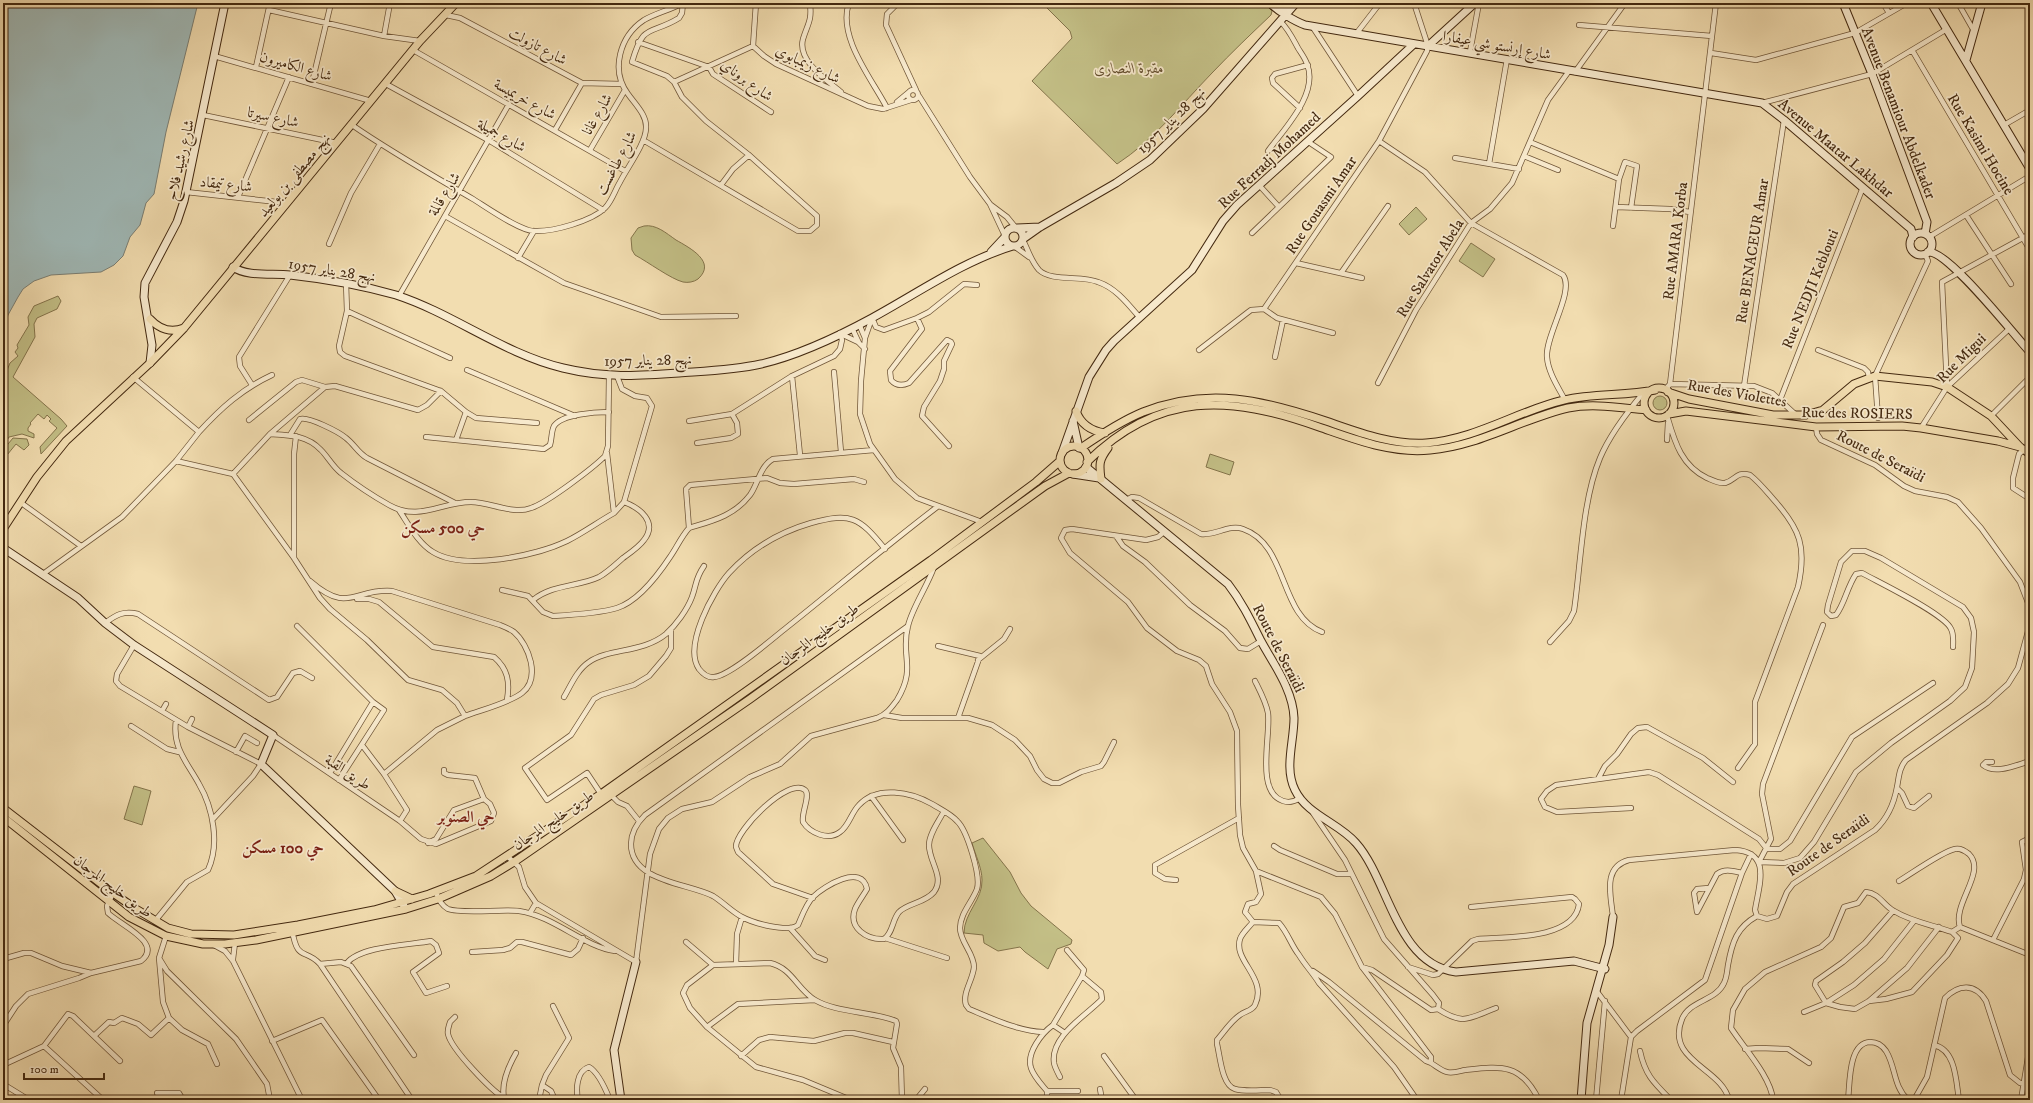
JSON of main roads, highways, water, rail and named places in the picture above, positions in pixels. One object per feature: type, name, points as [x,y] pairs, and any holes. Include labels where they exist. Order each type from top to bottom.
[{"type":"main road","name":"نهج مصطفى بن بولعيد","points":[[3,529],[53,455],[133,377],[150,363],[184,328],[233,267],[352,126],[420,41],[446,16],[456,3]]},
{"type":"main road","points":[[148,317],[156,325],[167,330],[184,328]]},
{"type":"main road","name":"Rue des Violettes","points":[[1667,391],[1689,399],[1773,415],[1806,415],[1823,410],[1854,384],[1872,377],[1908,378],[1947,387],[1991,416],[2025,450]]},
{"type":"main road","points":[[1646,410],[1645,400],[1650,392],[1655,390]]},
{"type":"main road","points":[[1655,390],[1667,391],[1674,403],[1668,416],[1658,418],[1654,417],[1646,410],[1599,406],[1569,408],[1553,412],[1478,441],[1429,450],[1391,449],[1372,445],[1283,414],[1258,408],[1227,404],[1209,405],[1163,412],[1145,419],[1116,438],[1080,472],[1071,473],[1063,468],[1060,461],[1062,453],[1070,447],[1080,448],[1142,412],[1185,400],[1226,397],[1260,401],[1374,437],[1393,441],[1425,443],[1454,439],[1565,400],[1655,390]]},
{"type":"main road","points":[[1076,411],[1078,417],[1086,426],[1097,432],[1105,433]]},
{"type":"main road","name":"Rue des ROSIERS","points":[[1668,416],[1686,412],[1816,427],[1921,428],[1998,441],[2025,450]]},
{"type":"main road","points":[[1101,479],[1099,465],[1102,456],[1116,438]]},
{"type":"main road","points":[[1080,448],[1086,454],[1086,465]]},
{"type":"main road","name":"طريق خليج المرجان","points":[[3,817],[26,830],[113,894],[155,921],[168,928],[191,934],[234,935],[292,929],[404,906],[438,895],[491,876],[612,796],[757,694],[933,563],[982,522],[1036,482],[1060,461]]},
{"type":"main road","name":"طريق خليج المرجان","points":[[3,808],[26,830],[108,901],[129,917],[166,936],[183,941],[211,944],[235,943],[393,904],[404,906],[413,899],[438,895],[476,876],[507,856],[601,794],[1045,486],[1071,473]]},
{"type":"main road","points":[[393,904],[395,891],[413,899]]},
{"type":"main road","points":[[211,935],[211,944]]},
{"type":"water","points":[[3,3],[198,3],[166,132],[154,194],[146,203],[140,225],[130,237],[123,256],[114,265],[101,272],[51,275],[34,281],[23,289],[18,297],[8,315],[3,333]]},
{"type":"district","name":"حي 500 مسكن","points":[[443,527]]},
{"type":"district","name":"حي الصنوبر","points":[[466,816]]},
{"type":"district","name":"حي 100 مسكن","points":[[283,847]]},
{"type":"park label","name":"مقبرة النصارى","points":[[1129,68]]}]
